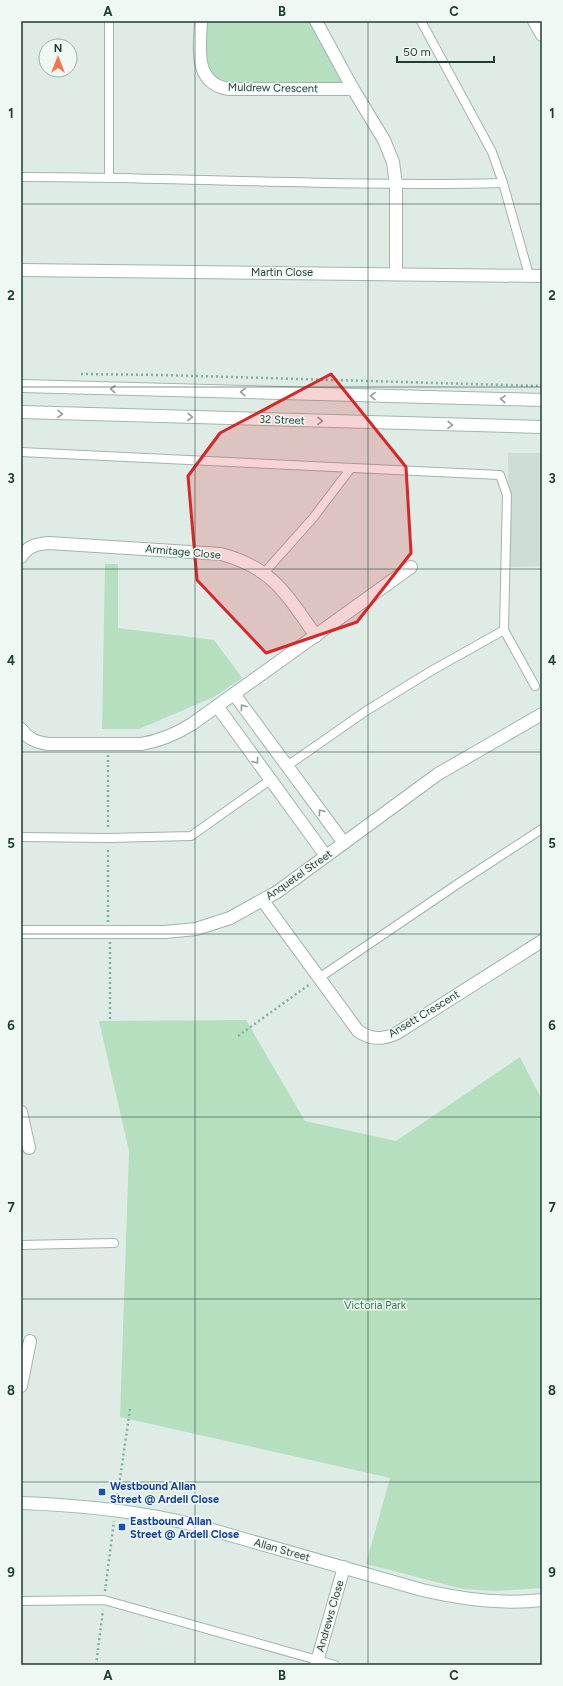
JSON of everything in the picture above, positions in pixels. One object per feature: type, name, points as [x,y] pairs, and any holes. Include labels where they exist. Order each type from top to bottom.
[{"type":"street","name":"Muldrew Crescent","points":[[201,21],[201,64],[207,77],[216,85],[228,89],[353,89]]},
{"type":"street","points":[[316,21],[353,89],[387,145],[393,162],[396,184],[396,273]]},
{"type":"street","points":[[534,21],[542,35]]},
{"type":"street","name":"Martin Close","points":[[21,270],[396,273],[542,276]]},
{"type":"street","points":[[21,386],[542,400]]},
{"type":"street","name":"32 Street","points":[[21,412],[542,428]]},
{"type":"street","name":"Armitage Close","points":[[21,557],[30,547],[49,543],[205,552],[235,558],[257,568],[285,593],[316,636]]},
{"type":"street","points":[[21,729],[26,735],[39,743],[142,744],[163,739],[182,731],[411,567]]},
{"type":"street","points":[[234,694],[344,843]]},
{"type":"street","points":[[217,706],[326,856]]},
{"type":"street","name":"Anquetel Street","points":[[21,932],[152,933],[196,929],[230,918],[263,901],[438,774],[542,714]]},
{"type":"street","points":[[270,780],[287,766]]},
{"type":"street","name":"Ansett Crescent","points":[[263,901],[358,1031],[370,1038],[384,1038],[397,1033],[542,941]]},
{"type":"street","points":[[21,1112],[29,1148]]},
{"type":"street","points":[[21,1386],[30,1341]]},
{"type":"street","name":"Allan Street","points":[[21,1503],[90,1506],[159,1516],[422,1590],[457,1597],[502,1602],[542,1600]]},
{"type":"street","name":"Andrews Close","points":[[317,1662],[344,1567]]},
{"type":"lane","points":[[109,21],[109,177]]},
{"type":"lane","points":[[421,21],[492,152],[503,183],[528,276]]},
{"type":"lane","points":[[21,177],[109,177],[396,184],[503,183]]},
{"type":"lane","points":[[21,452],[500,475],[507,495],[504,630],[535,686]]},
{"type":"lane","points":[[264,573],[313,518],[351,468]]},
{"type":"lane","points":[[287,766],[366,711],[431,671],[504,630]]},
{"type":"lane","points":[[21,837],[108,838],[191,836],[270,780]]},
{"type":"lane","points":[[319,978],[462,880],[542,829]]},
{"type":"lane","points":[[21,1245],[114,1243]]},
{"type":"lane","points":[[21,1601],[104,1600],[317,1662],[335,1665]]},
{"type":"path","points":[[76,374],[170,375],[542,386]]},
{"type":"path","points":[[110,945],[110,1020]]},
{"type":"path","points":[[238,1036],[319,978]]},
{"type":"path","points":[[118,1496],[130,1409]]},
{"type":"highlighted area","points":[[331,374],[406,467],[411,553],[357,622],[266,653],[197,580],[188,476],[220,433]]},
{"type":"shaded area","points":[[508,453],[542,453],[542,566],[509,567]]},
{"type":"green space","points":[[201,21],[316,21],[353,89],[229,89],[207,77]]},
{"type":"green space","points":[[105,564],[118,564],[118,628],[214,640],[242,678],[214,697],[139,729],[102,729]]},
{"type":"green space","name":"Victoria Park","points":[[246,1020],[305,1121],[396,1141],[520,1057],[542,1100],[542,1588],[495,1591],[463,1589],[366,1564],[390,1478],[120,1417],[129,1151],[99,1021]]},
{"type":"place","name":"Westbound Allan Street @ Ardell Close","points":[[102,1492]]},
{"type":"place","name":"Eastbound Allan Street @ Ardell Close","points":[[122,1527]]}]
